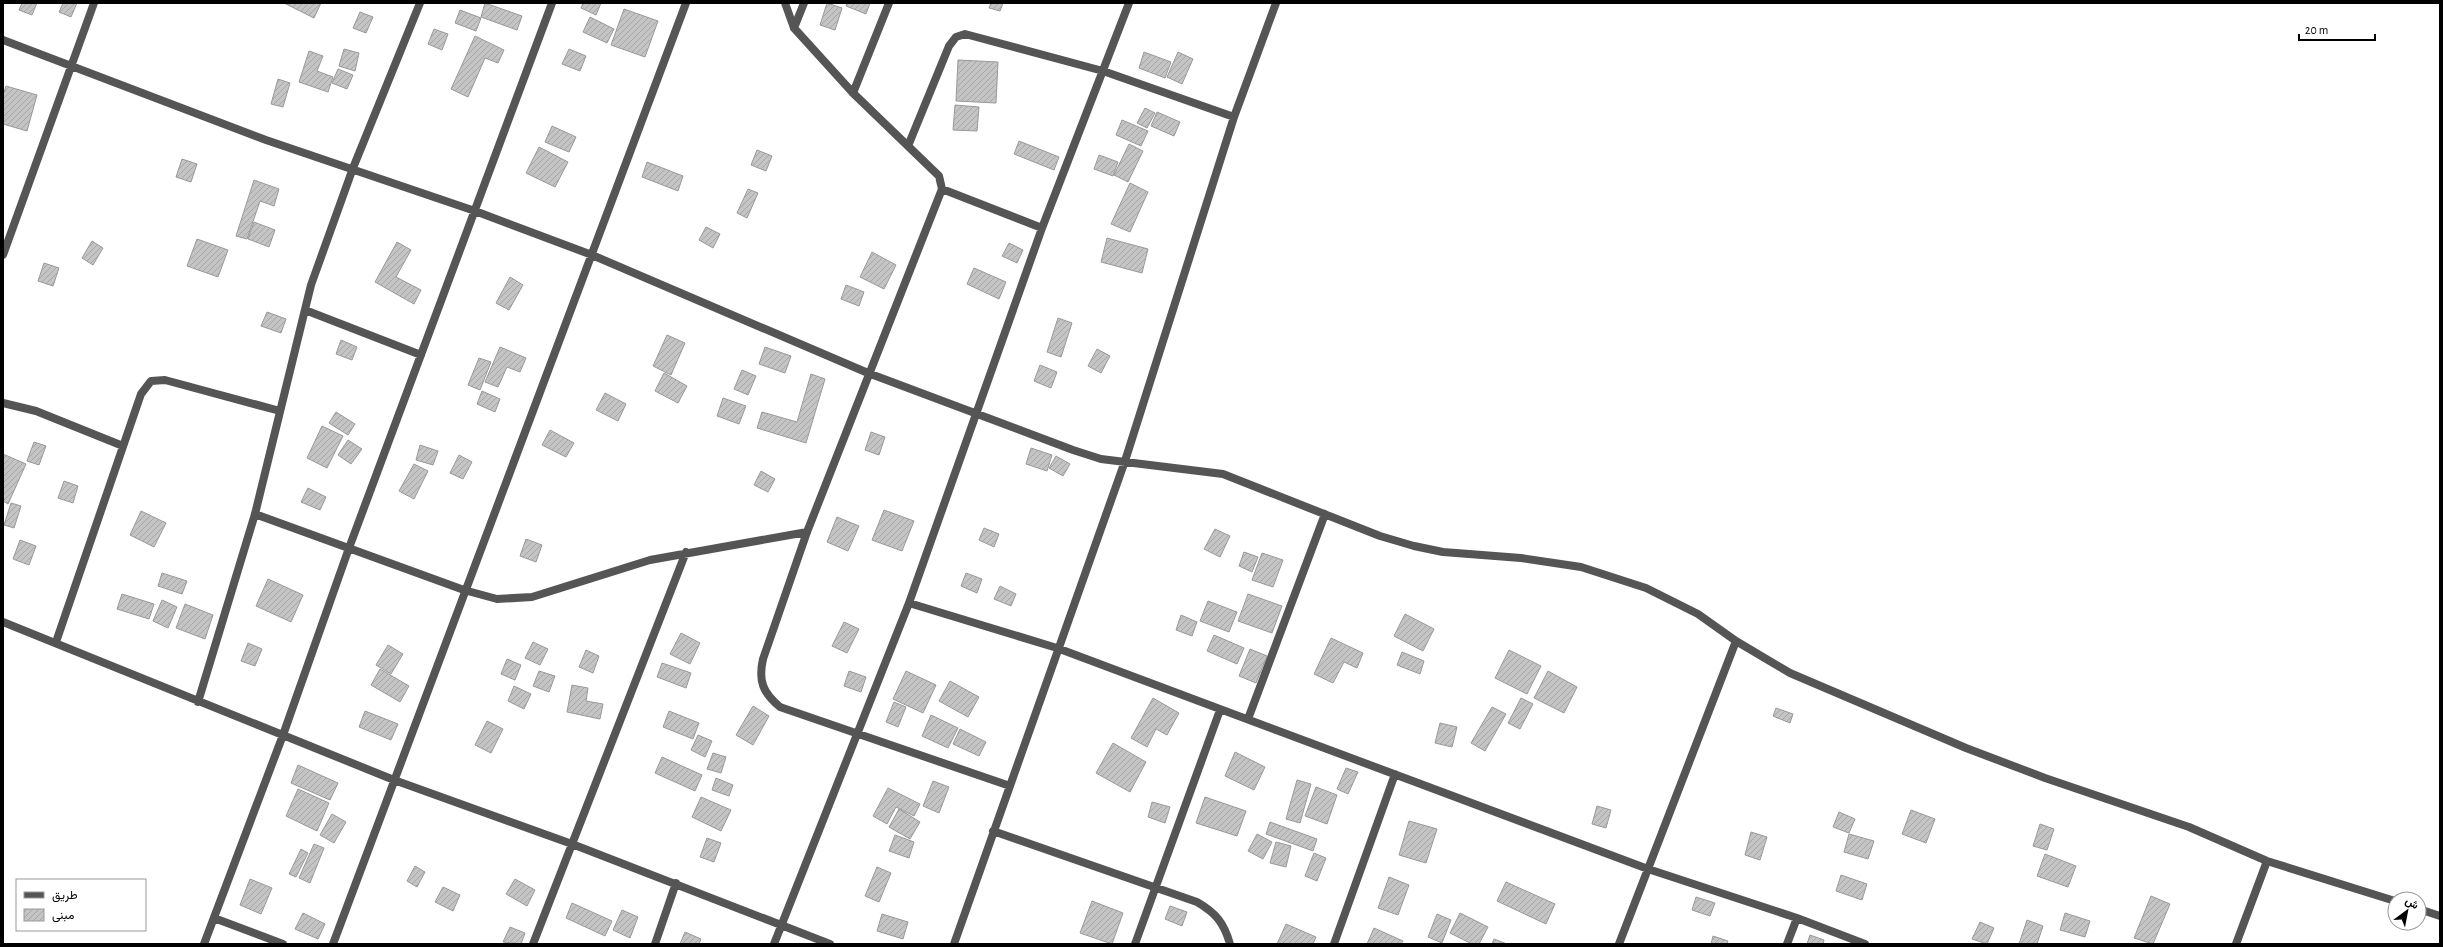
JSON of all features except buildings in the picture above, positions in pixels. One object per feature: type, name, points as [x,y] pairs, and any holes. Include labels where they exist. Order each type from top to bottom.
[{"type":"street","points":[[3,255],[94,3]]},
{"type":"street","points":[[198,702],[255,514],[311,285],[353,168],[420,3]]},
{"type":"street","points":[[204,944],[283,735],[349,548],[552,3]]},
{"type":"street","points":[[333,944],[464,590],[592,255],[686,3]]},
{"type":"street","points":[[785,3],[794,28],[853,93],[939,176],[942,189],[868,373],[807,532],[763,659],[759,674],[763,689],[780,707],[1010,786]]},
{"type":"street","points":[[794,28],[804,3]]},
{"type":"street","points":[[853,93],[889,3]]},
{"type":"street","points":[[774,944],[780,925],[909,603],[1042,228],[1129,3]]},
{"type":"street","points":[[954,944],[1057,648],[1125,461],[1234,117],[1276,3]]},
{"type":"street","points":[[908,146],[949,46],[956,37],[965,34],[974,35],[1103,71],[1234,117]]},
{"type":"street","points":[[3,40],[70,67],[266,140],[353,168],[475,211],[592,255],[868,373],[1073,450],[1101,459],[1223,474],[1380,536],[1422,548],[1443,552],[1520,558],[1581,567],[1646,588],[1698,614],[1736,641],[1790,673],[1966,748],[2045,778],[2189,827],[2267,861],[2387,898]]},
{"type":"street","points":[[942,189],[1042,228]]},
{"type":"street","points":[[305,310],[421,355]]},
{"type":"street","points":[[56,642],[141,394],[151,381],[165,380],[280,411]]},
{"type":"street","points":[[3,403],[36,411],[123,446]]},
{"type":"street","points":[[255,514],[464,590],[498,599],[532,597],[650,560],[686,552],[807,532]]},
{"type":"street","points":[[1248,718],[1325,514]]},
{"type":"street","points":[[533,944],[686,552]]},
{"type":"street","points":[[909,603],[1057,648],[1220,710],[1248,718],[1648,869],[1797,918],[1865,944]]},
{"type":"street","points":[[3,622],[56,642],[198,702],[394,780],[676,883],[830,944]]},
{"type":"street","points":[[1619,944],[1736,641]]},
{"type":"street","points":[[1135,944],[1220,710]]},
{"type":"street","points":[[1334,944],[1395,774]]},
{"type":"street","points":[[993,831],[1197,902],[1213,911],[1226,928],[1230,944]]},
{"type":"street","points":[[2236,944],[2267,861]]},
{"type":"street","points":[[655,944],[676,883]]},
{"type":"street","points":[[2427,912],[2440,916]]},
{"type":"street","points":[[214,918],[283,944]]},
{"type":"street","points":[[1787,944],[1797,918]]}]
